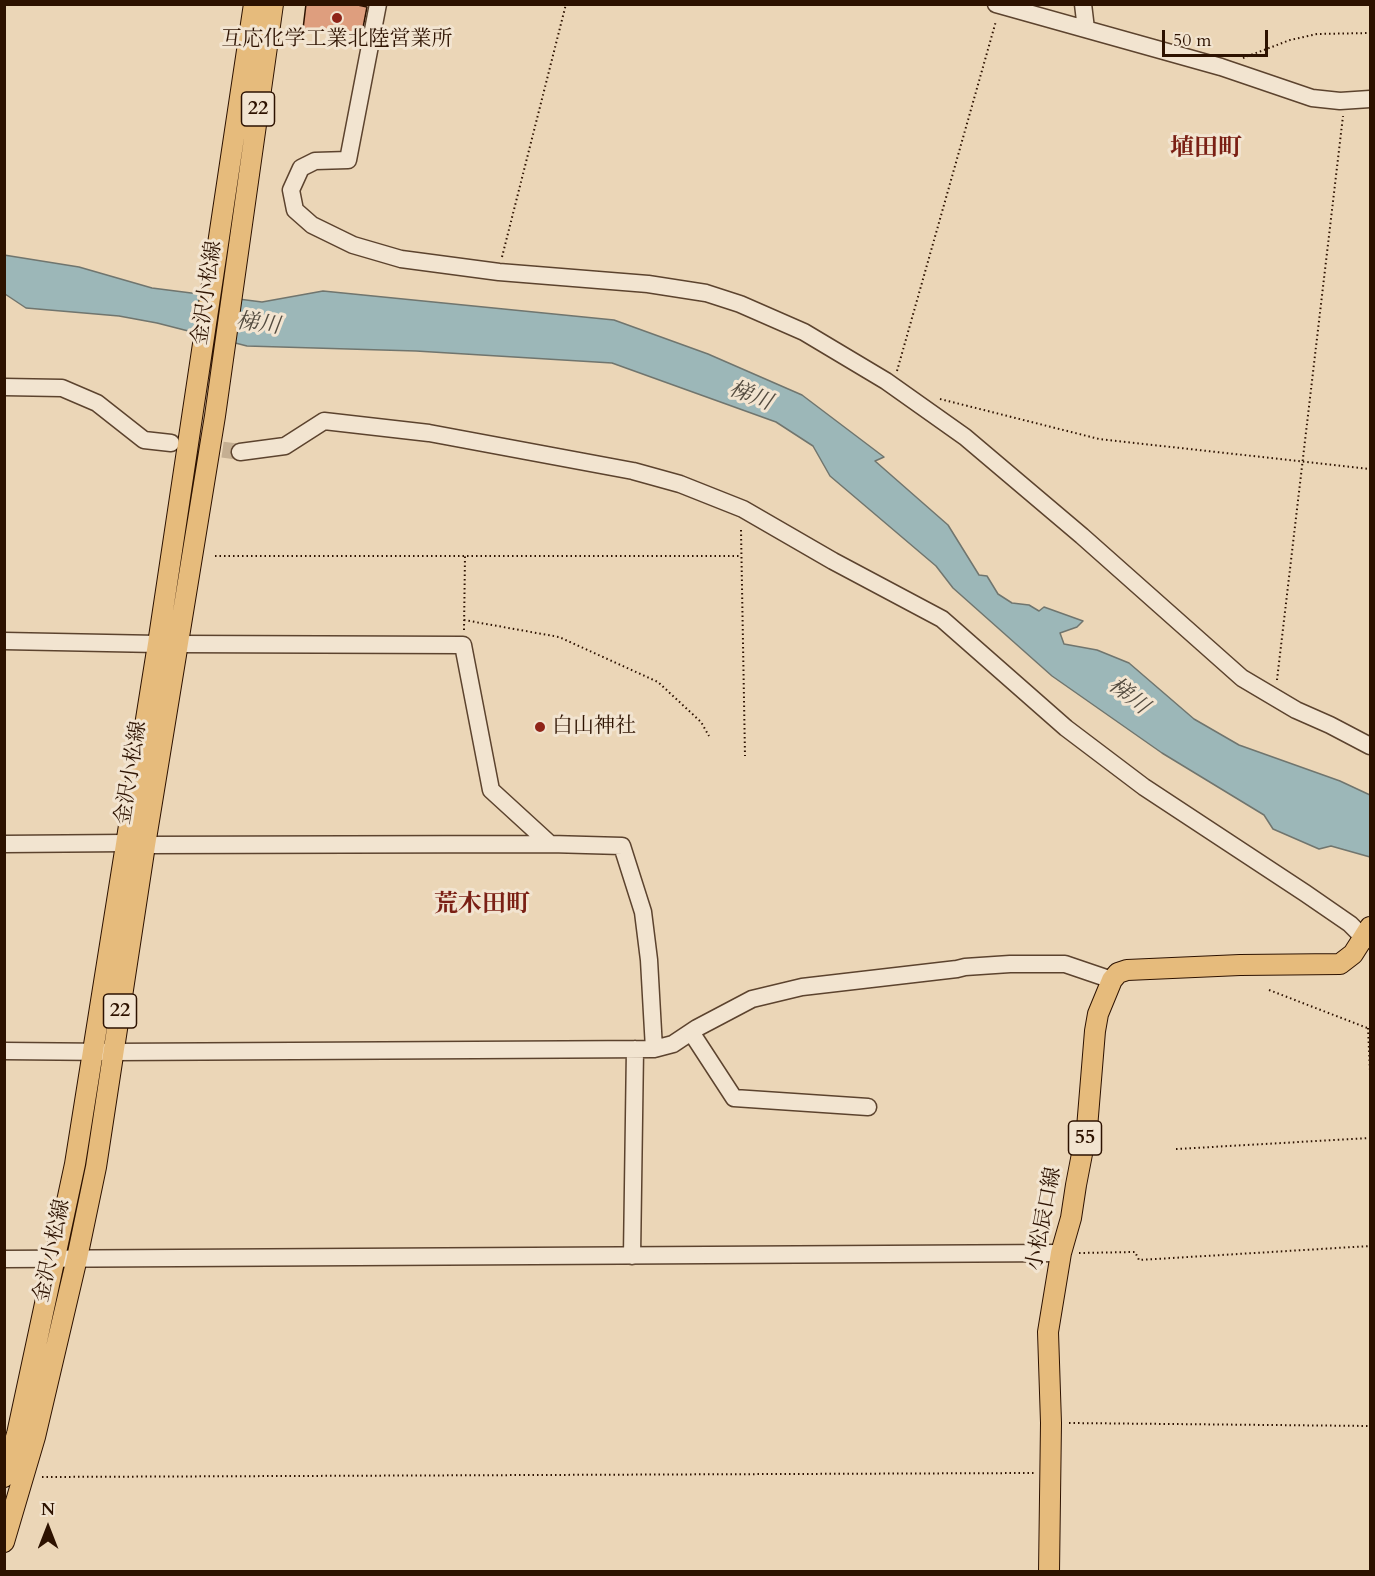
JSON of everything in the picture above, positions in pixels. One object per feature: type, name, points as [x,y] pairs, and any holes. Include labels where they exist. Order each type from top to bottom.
[{"type":"main road","name":"金沢小松線","points":[[168,644],[184,470],[254,4]]},
{"type":"main road","name":"金沢小松線","points":[[4,1542],[35,1437],[96,1167],[104,1051],[168,644],[215,416],[273,4]]},
{"type":"main road","points":[[1112,980],[1118,973],[1126,970],[1240,965],[1340,964],[1353,954],[1368,934]]},
{"type":"main road","name":"小松辰口線","points":[[1049,1572],[1051,1423],[1048,1332],[1061,1253],[1071,1218],[1088,1128],[1098,1014],[1112,980]]},
{"type":"main road","name":"金沢小松線","points":[[4,1477],[17,1434],[75,1164],[104,1051]]},
{"type":"street","points":[[378,4],[348,160],[315,161],[301,168],[291,190],[295,210],[312,225],[353,245],[401,259],[499,272],[648,284],[706,293],[740,304],[804,332],[886,381],[965,437],[1083,536],[1242,678],[1296,710],[1371,746]]},
{"type":"street","points":[[1083,4],[1086,29]]},
{"type":"street","points":[[998,5],[1221,67],[1312,98],[1345,101],[1371,99]]},
{"type":"street","points":[[4,387],[62,388],[97,403],[144,440],[171,443]]},
{"type":"street","points":[[240,452],[285,446],[324,421],[429,433],[633,471],[680,484],[743,509],[833,561],[942,618],[1066,728],[1135,780],[1368,934]]},
{"type":"street","points":[[4,641],[463,645],[491,789],[550,844]]},
{"type":"street","points":[[4,844],[622,846],[643,912],[649,960],[654,1049]]},
{"type":"street","points":[[4,1051],[654,1049],[673,1044],[752,999],[802,987],[965,967],[1065,964],[1112,980]]},
{"type":"street","points":[[691,1032],[734,1098],[868,1107]]},
{"type":"street","points":[[632,1256],[634,1049]]},
{"type":"street","points":[[4,1259],[1061,1253]]},
{"type":"path","points":[[499,272],[566,4]]},
{"type":"path","points":[[897,372],[998,5]]},
{"type":"path","points":[[1221,67],[1290,40],[1317,34],[1371,33]]},
{"type":"path","points":[[1274,697],[1304,461],[1345,101]]},
{"type":"path","points":[[933,394],[942,400],[1099,439],[1371,469]]},
{"type":"path","points":[[741,530],[745,756]]},
{"type":"path","points":[[215,556],[741,556]]},
{"type":"path","points":[[463,645],[465,556]]},
{"type":"path","points":[[464,620],[560,637],[658,682],[700,722],[709,736]]},
{"type":"path","points":[[1269,990],[1369,1029],[1371,1071]]},
{"type":"path","points":[[1176,1149],[1371,1138]]},
{"type":"path","points":[[1061,1253],[1135,1252],[1139,1260],[1371,1246]]},
{"type":"path","points":[[1051,1423],[1371,1426]]},
{"type":"path","points":[[42,1477],[1050,1473]]},
{"type":"water","name":"梯川","points":[[4,255],[79,267],[152,288],[262,302],[323,291],[614,320],[708,354],[802,395],[884,457],[875,461],[948,525],[979,575],[987,576],[998,594],[1012,603],[1029,605],[1039,611],[1044,607],[1083,621],[1077,627],[1060,633],[1064,644],[1097,650],[1129,663],[1194,719],[1239,745],[1340,781],[1370,795],[1370,857],[1331,846],[1319,849],[1273,829],[1264,815],[1162,753],[1052,676],[953,588],[936,566],[830,476],[813,446],[776,422],[612,363],[416,351],[247,346],[157,323],[119,316],[26,308],[5,294]]},
{"type":"building","name":"互応化学工業北陸営業所","points":[[306,4],[353,4],[367,7],[361,38],[303,29]]},
{"type":"tunnel","points":[[175,443],[240,452]]},
{"type":"place","name":"互応化学工業北陸営業所","points":[[337,18]]},
{"type":"place","name":"白山神社","points":[[540,727]]},
{"type":"district","name":"埴田町","points":[[1206,149]]},
{"type":"district","name":"荒木田町","points":[[482,905]]}]
